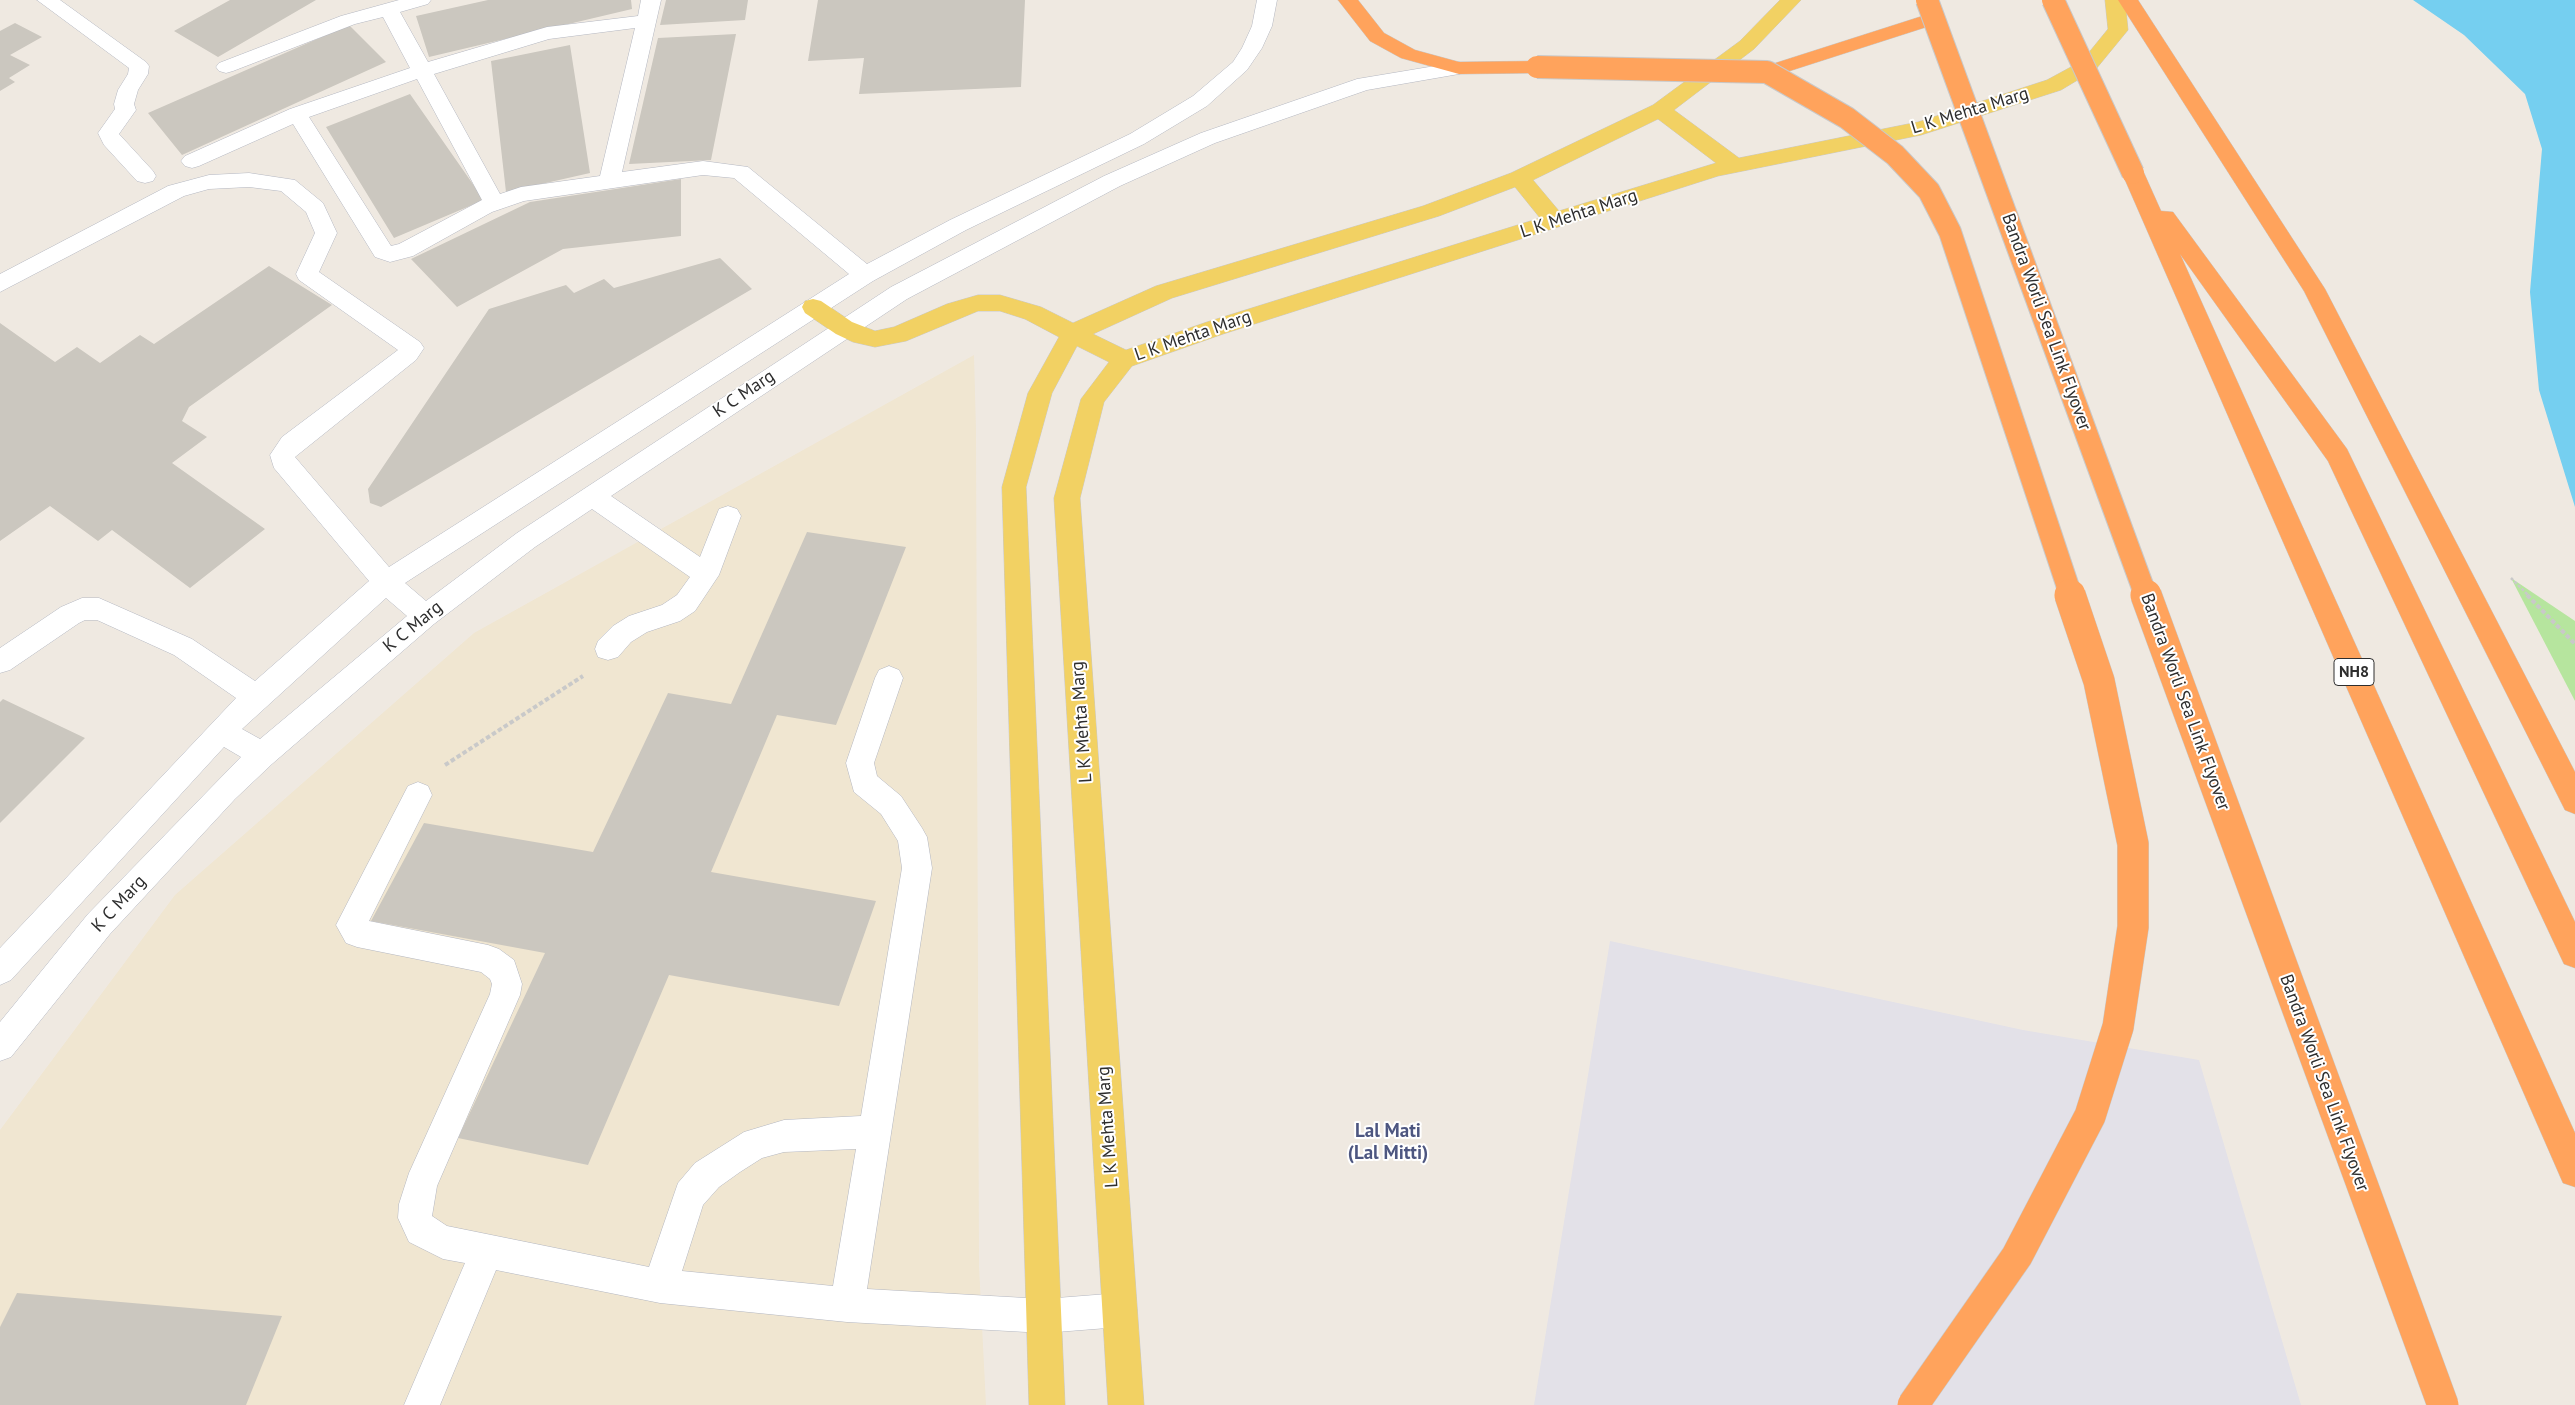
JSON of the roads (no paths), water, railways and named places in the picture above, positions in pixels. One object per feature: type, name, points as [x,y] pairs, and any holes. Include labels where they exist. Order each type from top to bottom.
[{"type":"highway","points":[[1348,0],[1377,37],[1408,54],[1459,68],[1665,68],[1767,72],[1931,9]]},
{"type":"highway","points":[[2053,0],[2133,173],[2338,456],[2575,954]]},
{"type":"highway","points":[[2128,0],[2314,289],[2575,801]]},
{"type":"highway","name":"Bandra Worli Sea Link Flyover","points":[[1931,9],[2442,1405]]},
{"type":"highway","points":[[1767,72],[1847,118],[1895,155],[1929,191],[1950,232],[2099,681],[2133,844],[2134,927],[2118,1027],[2090,1116],[2017,1256],[1913,1405]]},
{"type":"highway","name":"NH8","points":[[2133,173],[2575,1171]]},
{"type":"main road","points":[[1047,1405],[1014,487],[1040,393],[1074,333],[1164,292],[1431,211],[1519,178],[1660,110],[1747,45],[1791,0]]},
{"type":"main road","name":"L K Mehta Marg","points":[[1126,1405],[1067,498],[1093,399],[1124,360],[1215,328],[1556,222],[1715,170],[1920,128],[2054,85],[2089,65],[2118,30],[2115,0]]},
{"type":"main road","points":[[1660,110],[1735,166]]},
{"type":"main road","points":[[1519,178],[1556,222]]},
{"type":"main road","points":[[813,306],[844,328],[861,336],[875,339],[888,338],[955,310],[978,303],[1000,303],[1033,313],[1124,360]]},
{"type":"street","points":[[47,0],[139,66],[138,74],[128,90],[124,104],[126,110],[108,133],[110,140],[145,176]]},
{"type":"street","points":[[226,67],[348,20],[421,0]]},
{"type":"street","points":[[608,181],[650,0]]},
{"type":"street","name":"K C Marg","points":[[0,970],[221,731],[256,697],[386,582],[813,306],[865,275],[958,225],[1137,139],[1200,101],[1240,66],[1252,48],[1262,26],[1267,0]]},
{"type":"street","points":[[388,8],[494,204]]},
{"type":"street","points":[[192,161],[298,114],[421,70],[546,33],[646,21]]},
{"type":"street","name":"K C Marg","points":[[0,1046],[99,924],[225,790],[262,755],[425,616],[526,540],[899,293],[1112,181],[1208,138],[1364,84],[1459,68]]},
{"type":"street","points":[[298,114],[383,252],[396,254],[405,251],[494,204],[522,194],[703,168],[740,172],[865,275]]},
{"type":"street","points":[[0,284],[176,191],[209,182],[249,180],[287,185],[315,208],[326,233],[307,274],[412,348],[408,354],[291,444],[282,455],[282,461],[386,582],[425,616]]},
{"type":"street","points":[[592,496],[706,575]]},
{"type":"street","points":[[608,649],[622,634],[638,624],[671,613],[686,603],[706,575],[728,516]]},
{"type":"street","points":[[0,662],[70,615],[82,609],[98,609],[183,647],[256,697]]},
{"type":"street","points":[[847,1306],[917,868],[912,837],[891,805],[864,784],[860,763],[889,678]]},
{"type":"street","points":[[221,731],[262,755]]},
{"type":"street","points":[[418,795],[351,925],[357,933],[488,958],[504,970],[507,984],[505,995],[421,1185],[416,1204],[415,1218],[421,1230],[443,1242],[660,1286],[847,1306],[1044,1316],[1120,1310]]},
{"type":"street","points":[[660,1286],[690,1195],[707,1176],[728,1160],[756,1144],[784,1136],[874,1132]]},
{"type":"street","points":[[422,1405],[487,1251]]},
{"type":"water","points":[[2413,0],[2575,0],[2575,507],[2539,390],[2530,292],[2542,149],[2525,94],[2464,35]]},
{"type":"district","name":"Lal Mati (Lal Mitti)","points":[[1388,1143]]}]
